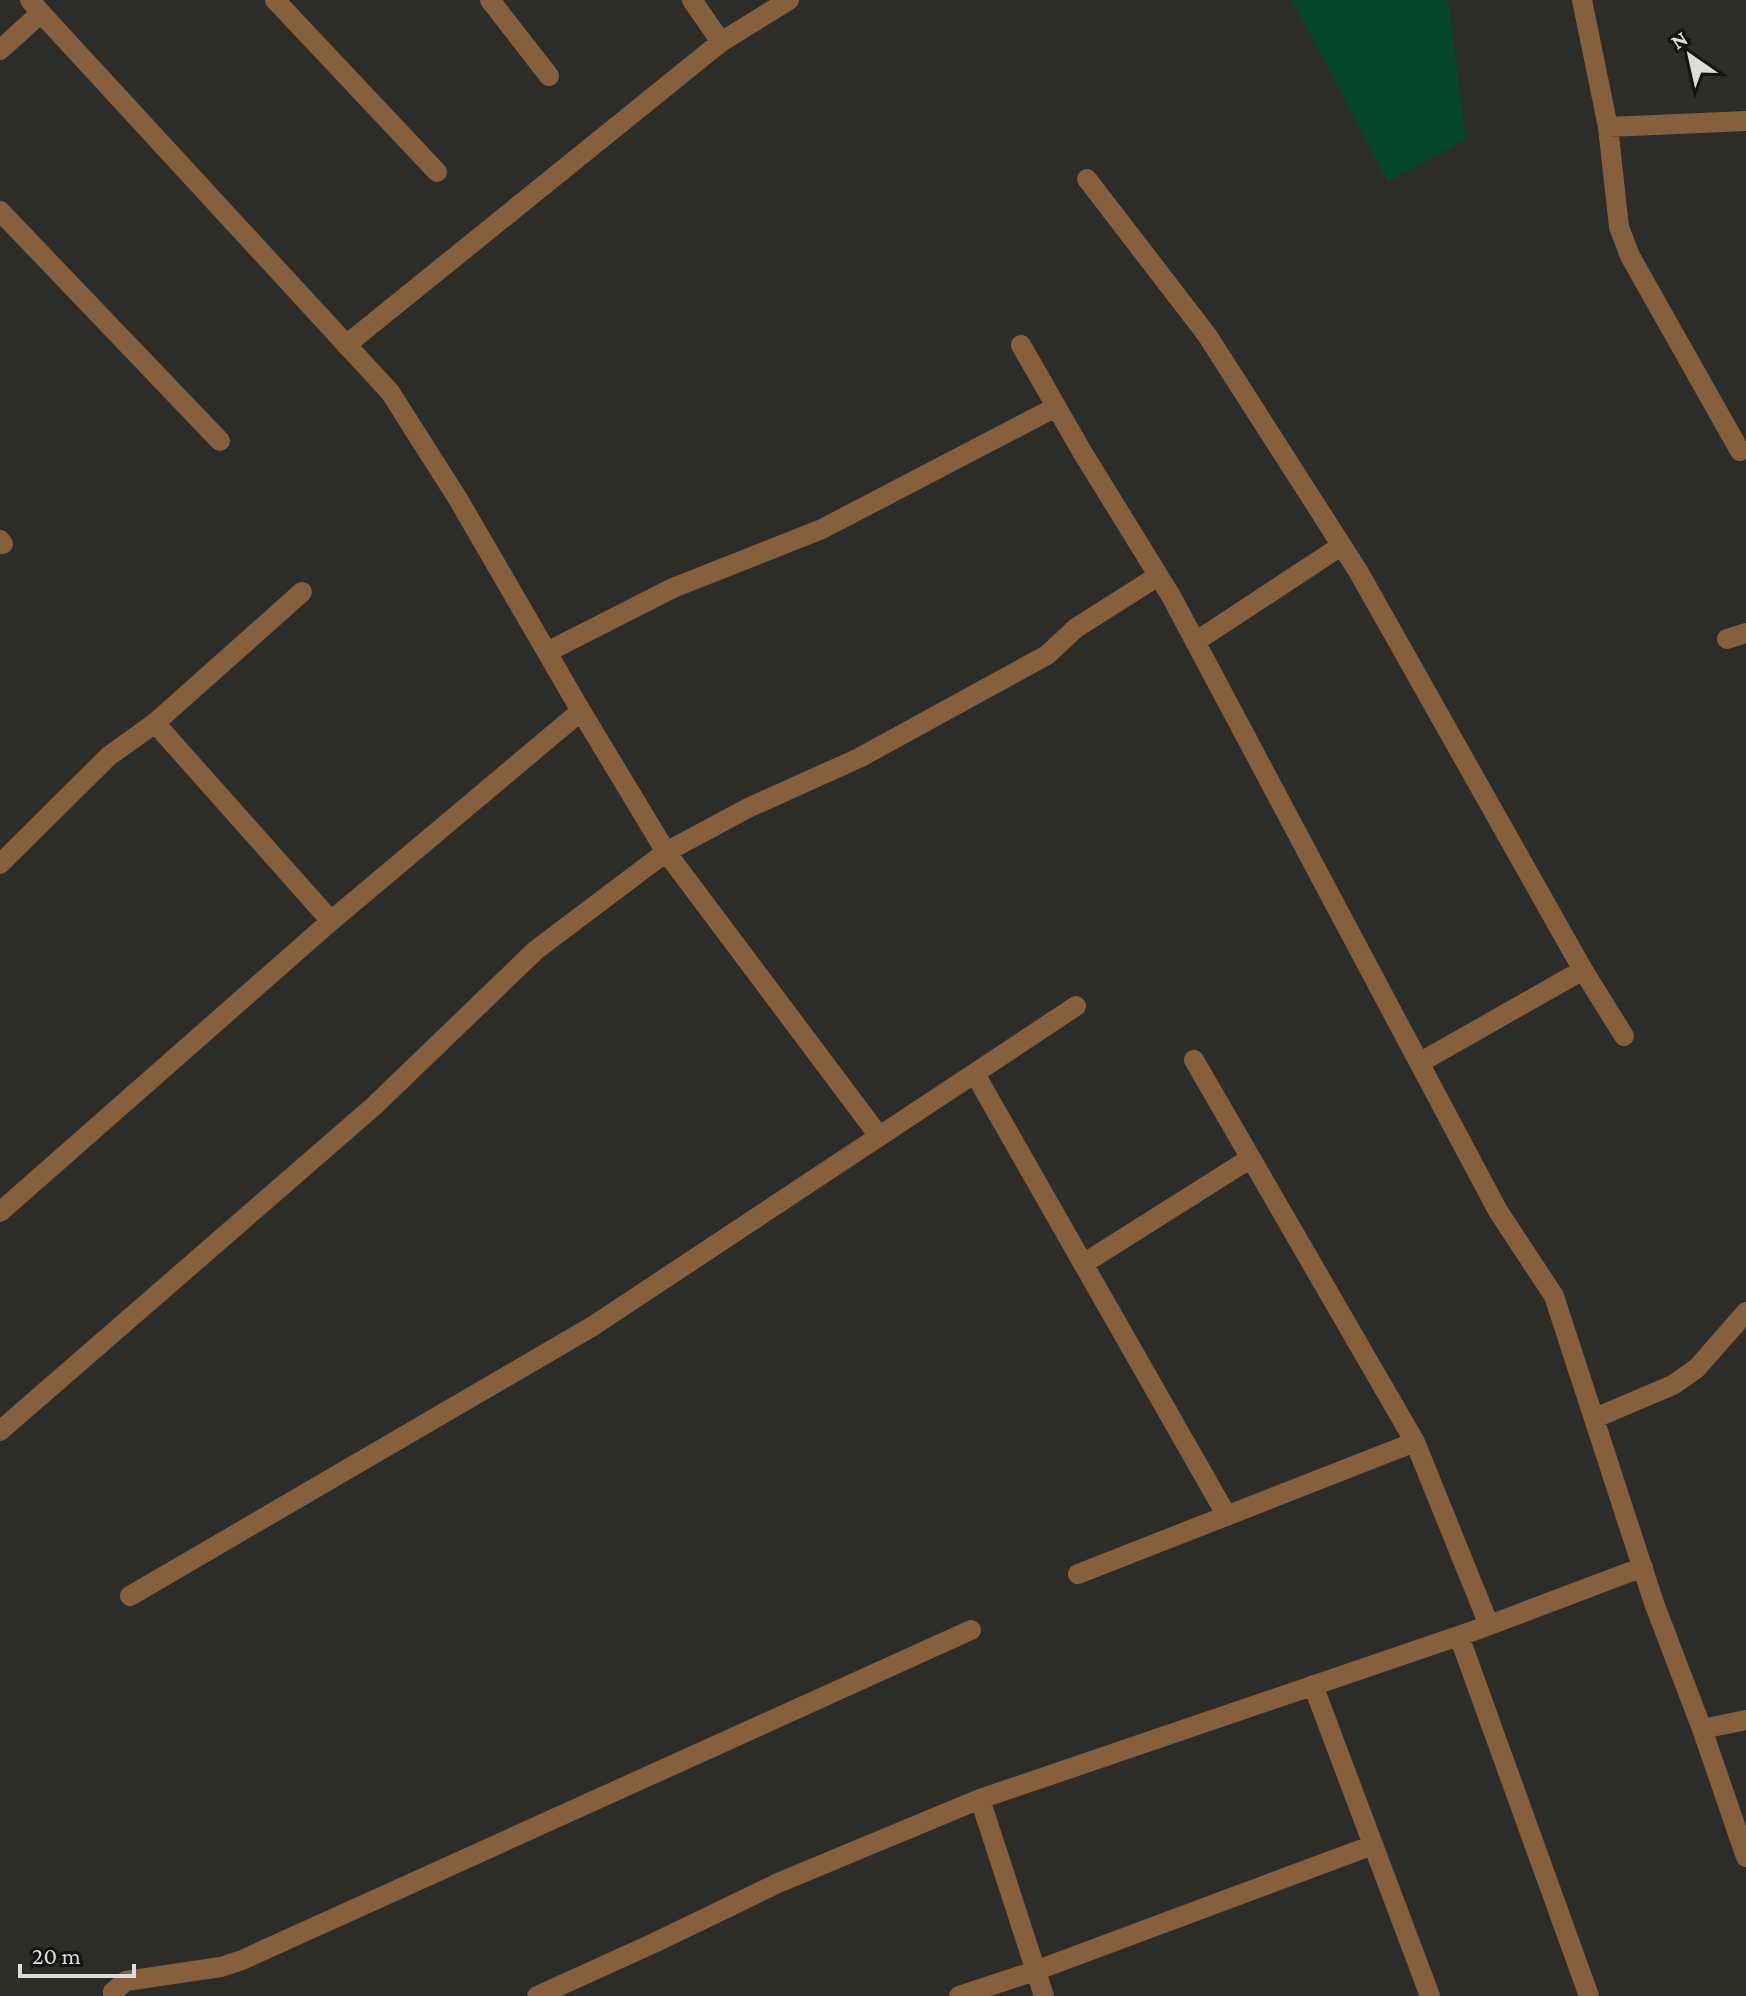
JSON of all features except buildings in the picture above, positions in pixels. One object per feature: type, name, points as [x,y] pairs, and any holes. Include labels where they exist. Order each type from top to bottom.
[{"type":"street","points":[[275,0],[437,172]]},
{"type":"street","points":[[490,0],[549,76]]},
{"type":"street","points":[[692,0],[721,42]]},
{"type":"street","points":[[346,345],[721,42],[789,0]]},
{"type":"street","points":[[1582,0],[1608,127],[1619,227],[1630,256],[1740,451]]},
{"type":"street","points":[[0,50],[36,6],[390,392],[458,499],[666,852],[879,1136]]},
{"type":"street","points":[[1608,127],[1746,121]]},
{"type":"street","points":[[1087,179],[1207,335],[1358,571],[1583,970],[1624,1036]]},
{"type":"street","points":[[0,211],[220,441]]},
{"type":"street","points":[[1021,345],[1195,642],[1498,1211],[1554,1296],[1654,1603],[1746,1857]]},
{"type":"street","points":[[547,652],[673,588],[822,529],[1056,407]]},
{"type":"street","points":[[1195,642],[1341,546]]},
{"type":"street","points":[[0,1431],[374,1106],[536,950],[666,852],[748,808],[859,758],[1047,655],[1076,628],[1158,576]]},
{"type":"street","points":[[0,864],[109,756],[155,723],[302,592]]},
{"type":"street","points":[[0,1212],[331,921],[581,711]]},
{"type":"street","points":[[155,723],[331,921]]},
{"type":"street","points":[[1419,1063],[1583,970]]},
{"type":"street","points":[[130,1596],[593,1326],[1076,1006]]},
{"type":"street","points":[[1194,1060],[1415,1442],[1489,1625]]},
{"type":"street","points":[[979,1081],[1227,1516]]},
{"type":"street","points":[[1083,1264],[1251,1158]]},
{"type":"street","points":[[1595,1418],[1673,1385],[1697,1368],[1746,1312]]},
{"type":"street","points":[[1078,1574],[1415,1442]]},
{"type":"street","points":[[537,1996],[778,1883],[980,1799],[1459,1636],[1643,1567]]},
{"type":"street","points":[[113,1996],[113,1992],[126,1981],[221,1967],[242,1960],[971,1630]]},
{"type":"street","points":[[1459,1636],[1589,1996]]},
{"type":"street","points":[[1313,1685],[1430,1996]]},
{"type":"street","points":[[1702,1729],[1746,1720]]},
{"type":"street","points":[[980,1799],[1044,1996]]},
{"type":"street","points":[[959,1996],[1035,1971],[1373,1845]]},
{"type":"green space","points":[[1292,0],[1448,0],[1466,139],[1388,182]]}]
